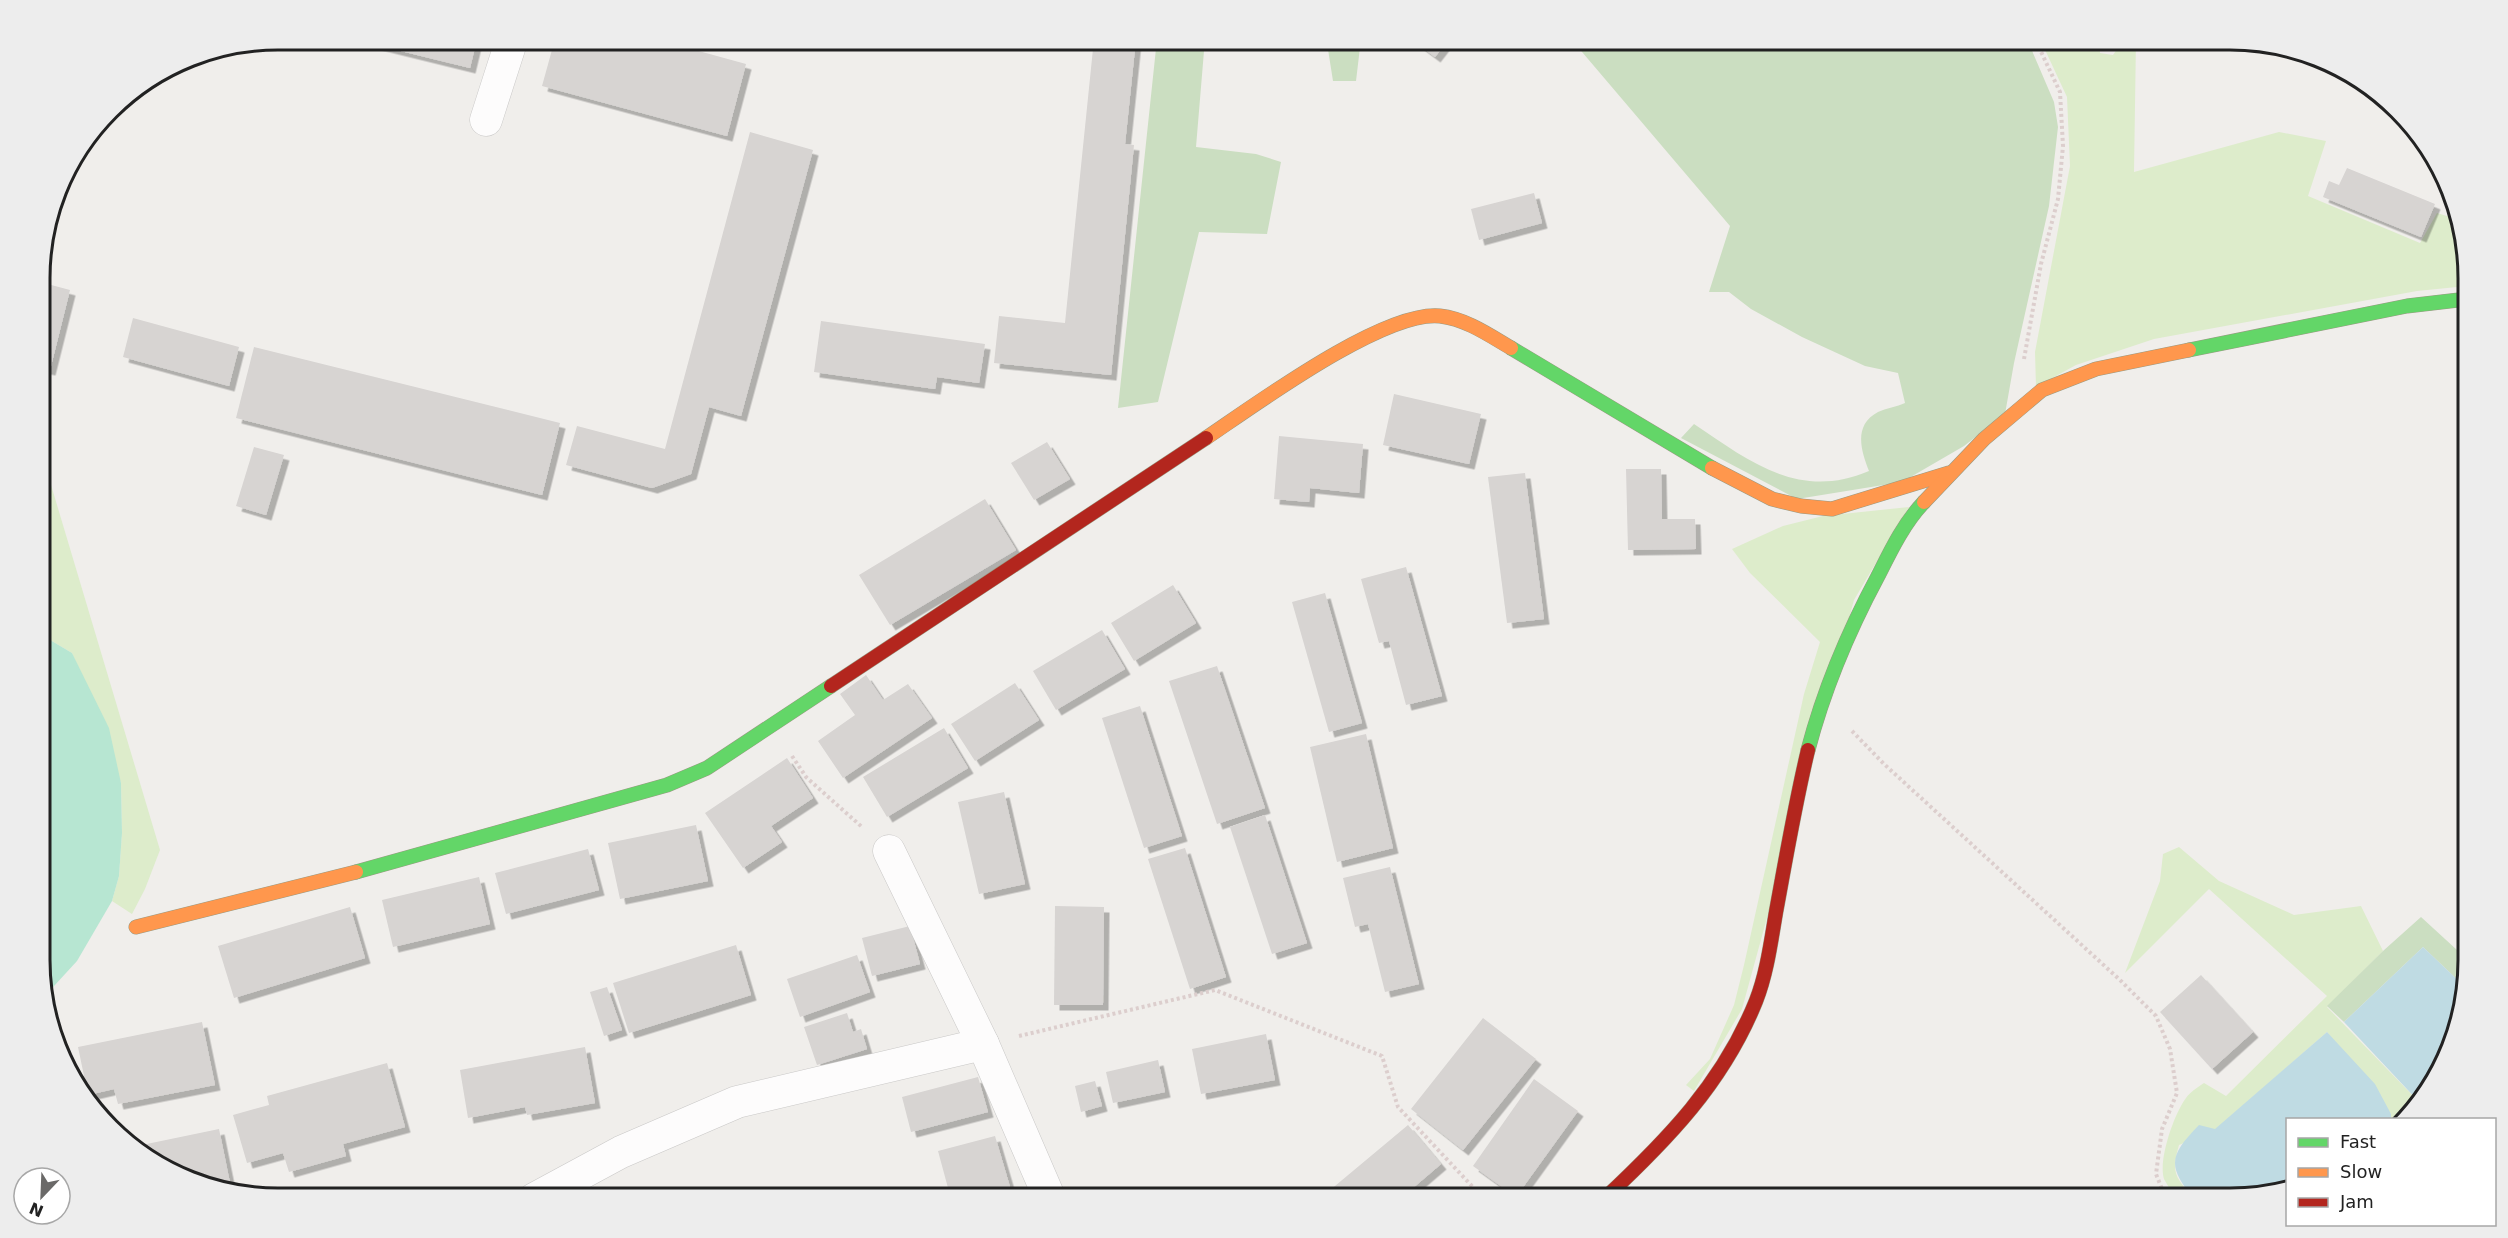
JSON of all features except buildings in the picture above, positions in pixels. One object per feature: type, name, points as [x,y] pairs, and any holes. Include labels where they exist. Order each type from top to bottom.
[{"type":"street","points":[[486,120],[508,50]]},
{"type":"street","points":[[1616,1188],[1657,1150],[1701,1098],[1732,1049],[1756,1000],[1768,955],[1802,776],[1819,707],[1852,624],[1890,552],[1916,510],[1949,473],[1983,439],[2042,390],[2096,369],[2395,308],[2458,300]]},
{"type":"street","points":[[136,927],[337,877],[642,794],[707,768],[1287,385],[1337,355],[1405,321],[1433,316],[1454,318],[1482,331],[1716,470],[1772,499],[1801,506],[1832,509],[1949,473]]},
{"type":"street","points":[[889,851],[983,1044],[1045,1188]]},
{"type":"street","points":[[554,1188],[621,1152],[737,1102],[983,1044]]},
{"type":"path","points":[[2015,412],[2042,264],[2058,199],[2063,146],[2060,92],[2039,50]]},
{"type":"path","points":[[1819,707],[1839,717],[1884,764],[2120,980],[2156,1016],[2170,1049],[2177,1093],[2162,1129],[2158,1153],[2156,1174],[2162,1188]]},
{"type":"path","points":[[772,726],[806,777],[889,851]]},
{"type":"path","points":[[983,1044],[1215,990],[1382,1056],[1398,1107],[1474,1188]]},
{"type":"green space","points":[[1156,50],[1204,50],[1196,147],[1256,154],[1281,162],[1267,234],[1199,232],[1158,402],[1118,408]]},
{"type":"green space","points":[[1328,50],[1360,50],[1356,81],[1333,81]]},
{"type":"green space","points":[[1580,50],[2032,50],[2054,102],[2058,127],[2049,206],[2005,414],[1964,446],[1902,482],[1797,499],[1681,438],[1694,424],[1755,463],[1776,473],[1820,482],[1844,479],[1869,471],[1861,439],[1862,431],[1870,417],[1905,403],[1898,373],[1865,366],[1802,337],[1751,309],[1729,292],[1709,292],[1730,226]]},
{"type":"green space","points":[[2045,50],[2100,50],[2100,53],[2113,55],[2116,50],[2136,50],[2134,172],[2279,132],[2326,141],[2308,196],[2420,243],[2437,213],[2451,217],[2457,248],[2458,287],[2417,291],[2154,339],[2076,365],[2036,387],[2035,352],[2070,166],[2067,97]]},
{"type":"green space","points":[[50,482],[160,850],[145,889],[132,914],[112,901],[119,876],[122,833],[121,783],[72,653],[50,640]]},
{"type":"green space","points":[[1909,507],[1854,600],[1742,1009],[1694,1091],[1686,1085],[1710,1059],[1734,1005],[1804,694],[1820,642],[1750,573],[1732,549],[1783,526],[1823,516]]},
{"type":"green space","points":[[50,640],[72,653],[109,728],[121,783],[122,833],[119,876],[112,901],[77,961],[51,989]]},
{"type":"green space","points":[[2179,847],[2219,881],[2294,915],[2361,906],[2383,951],[2327,1007],[2413,1096],[2396,1118],[2391,1118],[2391,1114],[2327,1032],[2215,1130],[2179,1145],[2175,1169],[2185,1188],[2169,1188],[2164,1179],[2163,1171],[2165,1149],[2172,1126],[2186,1098],[2204,1083],[2226,1096],[2327,996],[2209,889],[2125,973],[2160,881],[2163,854]]},
{"type":"green space","points":[[2421,917],[2458,951],[2458,980],[2423,947],[2344,1022],[2327,1006]]},
{"type":"water","points":[[2423,947],[2458,980],[2451,1020],[2441,1048],[2428,1075],[2413,1096],[2344,1022]]},
{"type":"water","points":[[2327,1032],[2375,1084],[2391,1114],[2391,1118],[2286,1118],[2286,1182],[2246,1188],[2186,1188],[2176,1169],[2177,1153],[2199,1125],[2215,1129]]},
{"type":"traffic: fast","points":[[2189,350],[2407,306],[2458,300]]},
{"type":"traffic: fast","points":[[1511,348],[1712,468]]},
{"type":"traffic: fast","points":[[1808,750],[1829,683],[1857,618],[1898,537],[1924,502]]},
{"type":"traffic: fast","points":[[356,872],[667,785],[707,768],[831,686]]},
{"type":"traffic: slow","points":[[1206,438],[1320,362],[1354,343],[1416,318],[1440,316],[1459,320],[1511,348]]},
{"type":"traffic: slow","points":[[1924,502],[1984,439],[2042,390],[2096,369],[2189,350]]},
{"type":"traffic: slow","points":[[1712,468],[1772,499],[1801,506],[1832,509],[1949,473]]},
{"type":"traffic: slow","points":[[136,927],[356,872]]},
{"type":"traffic: jam","points":[[831,686],[1206,438]]},
{"type":"traffic: jam","points":[[1616,1188],[1650,1155],[1691,1109],[1710,1084],[1743,1031],[1756,1001],[1766,968],[1808,750]]}]
